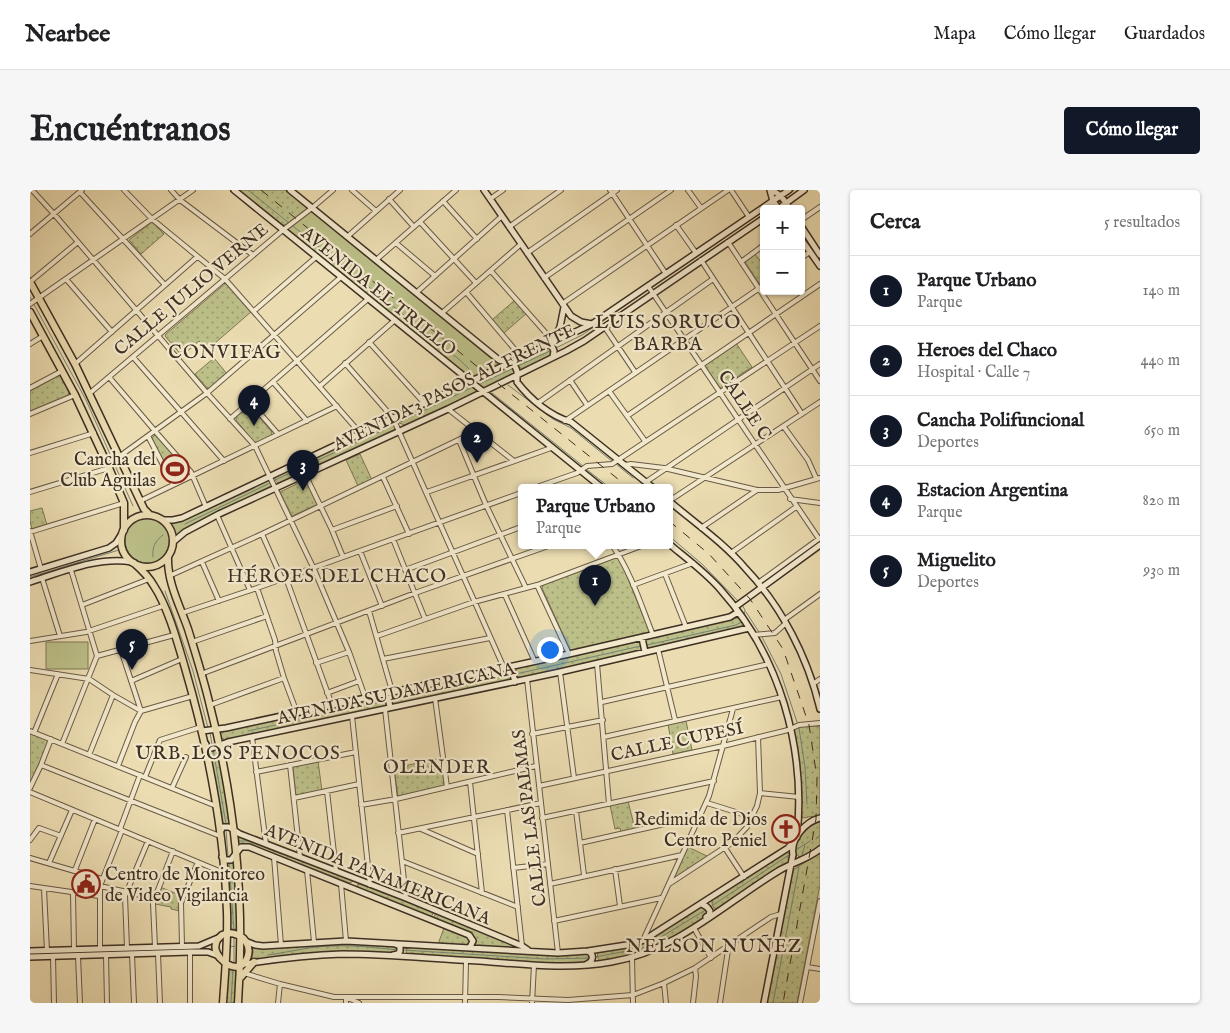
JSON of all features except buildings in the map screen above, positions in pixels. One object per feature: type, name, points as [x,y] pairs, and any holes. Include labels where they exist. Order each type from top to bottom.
[{"type":"highway","points":[[30,282],[34,302],[75,364],[144,509],[150,515],[162,520],[170,529],[173,542],[172,550],[168,557],[160,564],[152,566],[144,567],[133,563]]},
{"type":"highway","points":[[30,312],[94,433],[124,503],[122,548],[126,556],[149,579],[160,595],[182,659],[202,731],[220,834],[227,922],[224,934],[226,963],[223,1003]]},
{"type":"highway","points":[[124,531],[134,519],[150,515]]},
{"type":"highway","points":[[168,557],[169,576],[202,674],[214,729],[214,747],[225,774],[236,854],[243,939],[238,1003]]},
{"type":"highway","points":[[213,940],[227,922]]},
{"type":"highway","points":[[242,964],[234,966],[226,963],[218,956],[215,945],[217,940],[224,934],[234,933],[243,939]]},
{"type":"highway","points":[[240,981],[244,972],[254,962]]},
{"type":"main road","name":"AVENIDA EL TRILLO","points":[[234,190],[598,484]]},
{"type":"main road","name":"AVENIDA EL TRILLO","points":[[290,190],[499,360],[513,363]]},
{"type":"main road","points":[[484,190],[563,306],[575,320],[592,324]]},
{"type":"main road","points":[[771,190],[783,199],[787,205]]},
{"type":"main road","points":[[771,190],[776,205]]},
{"type":"main road","name":"AVENIDA 3 PASOS AL FRENTE","points":[[777,205],[789,190]]},
{"type":"main road","name":"AVENIDA 3 PASOS AL FRENTE","points":[[777,205],[783,199],[804,190]]},
{"type":"main road","name":"AVENIDA 3 PASOS AL FRENTE","points":[[274,487],[398,429],[448,408],[480,390],[584,341],[651,289],[666,274],[750,217],[760,213]]},
{"type":"main road","name":"AVENIDA 3 PASOS AL FRENTE","points":[[162,520],[182,518],[394,420],[461,386],[522,358],[552,347],[701,260],[760,221]]},
{"type":"main road","points":[[805,231],[818,247],[820,255]]},
{"type":"main road","points":[[805,245],[820,266]]},
{"type":"main road","points":[[553,357],[552,347],[560,327],[563,306]]},
{"type":"main road","points":[[513,363],[517,373],[516,380],[518,384],[538,403],[559,419],[571,422],[615,461],[624,465],[648,484]]},
{"type":"main road","points":[[461,386],[463,376]]},
{"type":"main road","points":[[173,542],[185,532],[274,487]]},
{"type":"main road","points":[[673,504],[731,553],[760,585],[785,622],[802,657],[813,684],[820,709]]},
{"type":"main road","points":[[30,572],[109,548],[116,543],[124,531]]},
{"type":"main road","points":[[735,607],[760,585],[820,541]]},
{"type":"main road","points":[[673,547],[710,578],[735,607],[749,628],[769,664],[791,727],[798,774],[799,798],[796,839],[764,1003]]},
{"type":"main road","points":[[30,582],[101,561],[115,560],[133,563]]},
{"type":"main road","name":"AVENIDA SUDAMERICANA","points":[[202,731],[226,728],[535,662],[732,617],[738,612]]},
{"type":"main road","name":"AVENIDA SUDAMERICANA","points":[[214,747],[252,737],[597,664],[749,628]]},
{"type":"main road","points":[[642,638],[645,652]]},
{"type":"main road","points":[[511,666],[515,682]]},
{"type":"main road","points":[[388,708],[389,692]]},
{"type":"main road","points":[[202,731],[207,747],[214,747]]},
{"type":"main road","points":[[243,939],[258,946],[346,941],[558,953],[588,952],[633,944],[644,940],[706,903],[788,848],[812,822],[820,818]]},
{"type":"main road","points":[[220,834],[226,827],[233,830]]},
{"type":"main road","name":"AVENIDA PANAMERICANA","points":[[233,830],[406,898],[529,950]]},
{"type":"main road","name":"AVENIDA PANAMERICANA","points":[[222,857],[226,860],[231,860],[240,848],[246,846],[469,935],[473,941],[470,947]]},
{"type":"main road","points":[[680,937],[714,912],[780,870],[819,850]]},
{"type":"main road","points":[[793,854],[800,861]]},
{"type":"main road","points":[[789,875],[800,861]]},
{"type":"main road","points":[[780,870],[789,875]]},
{"type":"main road","points":[[348,887],[354,884],[353,878]]},
{"type":"main road","points":[[356,890],[355,884],[360,881]]},
{"type":"main road","points":[[706,903],[709,909],[714,912]]},
{"type":"main road","points":[[576,965],[632,957],[657,948],[680,937],[714,912]]},
{"type":"main road","points":[[30,958],[158,954],[182,946],[199,946],[224,934]]},
{"type":"main road","points":[[373,956],[396,955],[400,951],[396,944]]},
{"type":"main road","points":[[406,957],[403,950],[407,944]]},
{"type":"main road","points":[[30,951],[155,947],[190,952],[208,952],[218,956]]},
{"type":"main road","points":[[598,950],[595,957],[599,963]]},
{"type":"main road","points":[[242,964],[323,955],[406,957],[534,965],[576,965],[591,962],[592,955],[588,952]]},
{"type":"street","points":[[31,190],[54,214],[207,393],[255,446],[291,519],[337,623],[365,697]]},
{"type":"street","points":[[124,190],[152,219],[225,279],[361,434]]},
{"type":"street","points":[[171,190],[180,200],[253,255]]},
{"type":"street","points":[[34,302],[193,190]]},
{"type":"street","name":"CALLE JULIO VERNE","points":[[90,393],[283,229],[334,190]]},
{"type":"street","points":[[352,190],[376,211]]},
{"type":"street","points":[[347,237],[400,190]]},
{"type":"street","points":[[376,260],[456,190]]},
{"type":"street","points":[[490,199],[502,190]]},
{"type":"street","points":[[509,227],[561,190]]},
{"type":"street","points":[[527,253],[616,190]]},
{"type":"street","points":[[544,278],[671,190]]},
{"type":"street","points":[[688,190],[701,208]]},
{"type":"street","points":[[563,306],[676,225],[729,190],[750,217]]},
{"type":"street","points":[[30,234],[81,191],[165,284]]},
{"type":"street","points":[[611,192],[666,274]]},
{"type":"street","points":[[389,199],[414,227]]},
{"type":"street","points":[[443,201],[477,239]]},
{"type":"street","points":[[805,217],[820,207]]},
{"type":"street","points":[[417,292],[502,216]]},
{"type":"street","points":[[420,222],[476,283]]},
{"type":"street","points":[[676,225],[696,253]]},
{"type":"street","points":[[30,282],[78,242]]},
{"type":"street","points":[[728,242],[820,381]]},
{"type":"street","points":[[396,243],[435,276]]},
{"type":"street","points":[[442,313],[521,244]]},
{"type":"street","points":[[741,262],[760,248]]},
{"type":"street","points":[[805,255],[810,252]]},
{"type":"street","points":[[75,364],[197,257]]},
{"type":"street","points":[[254,310],[316,257]]},
{"type":"street","points":[[701,260],[802,414]]},
{"type":"street","points":[[491,270],[545,332],[552,347]]},
{"type":"street","points":[[120,456],[207,393],[341,277]]},
{"type":"street","points":[[66,279],[112,332]]},
{"type":"street","points":[[538,403],[713,279]]},
{"type":"street","points":[[627,416],[820,284]]},
{"type":"street","points":[[565,421],[759,288]]},
{"type":"street","name":"CALLE C","points":[[651,289],[737,420],[820,541]]},
{"type":"street","points":[[466,292],[522,358]]},
{"type":"street","points":[[230,419],[368,299]]},
{"type":"street","points":[[320,386],[395,320]]},
{"type":"street","points":[[604,326],[635,372]]},
{"type":"street","points":[[553,484],[587,466],[615,461],[820,326]]},
{"type":"street","points":[[30,344],[43,336]]},
{"type":"street","points":[[369,342],[425,404]]},
{"type":"street","points":[[133,357],[224,461]]},
{"type":"street","points":[[345,363],[394,420],[504,668]]},
{"type":"street","points":[[646,482],[820,364]]},
{"type":"street","points":[[30,388],[62,371]]},
{"type":"street","points":[[110,377],[191,472],[206,507]]},
{"type":"street","points":[[570,380],[587,405]]},
{"type":"street","points":[[273,382],[307,421]]},
{"type":"street","points":[[609,390],[645,440]]},
{"type":"street","points":[[30,414],[75,395]]},
{"type":"street","points":[[250,402],[278,434]]},
{"type":"street","points":[[673,498],[820,402]]},
{"type":"street","points":[[140,501],[337,406]]},
{"type":"street","points":[[448,408],[514,461]]},
{"type":"street","points":[[624,465],[631,464],[664,468],[757,490],[784,488],[818,478],[784,426]]},
{"type":"street","points":[[169,576],[262,534],[477,431]]},
{"type":"street","points":[[30,452],[94,433]]},
{"type":"street","points":[[148,436],[173,484]]},
{"type":"street","points":[[459,440],[486,505],[526,588]]},
{"type":"street","points":[[427,492],[552,448]]},
{"type":"street","points":[[30,492],[109,468]]},
{"type":"street","points":[[305,474],[343,557]]},
{"type":"street","points":[[383,476],[409,534]]},
{"type":"street","points":[[701,528],[757,490]]},
{"type":"street","points":[[182,613],[518,494]]},
{"type":"street","points":[[790,499],[820,502]]},
{"type":"street","points":[[40,569],[30,531],[124,503]]},
{"type":"street","points":[[332,530],[396,506]]},
{"type":"street","points":[[731,553],[796,507]]},
{"type":"street","points":[[217,515],[250,590]]},
{"type":"street","points":[[405,570],[518,528]]},
{"type":"street","points":[[262,534],[284,578],[307,634],[332,705]]},
{"type":"street","points":[[393,539],[425,619]]},
{"type":"street","points":[[202,674],[369,610],[539,549]]},
{"type":"street","points":[[615,549],[620,555],[653,635]]},
{"type":"street","points":[[377,636],[474,602],[526,588],[634,549]]},
{"type":"street","points":[[360,551],[382,606]]},
{"type":"street","points":[[202,562],[219,601]]},
{"type":"street","points":[[633,585],[693,563]]},
{"type":"street","points":[[62,744],[97,656],[71,570]]},
{"type":"street","points":[[665,574],[686,628]]},
{"type":"street","points":[[42,578],[60,636]]},
{"type":"street","points":[[82,605],[149,579]]},
{"type":"street","points":[[537,584],[569,654]]},
{"type":"street","points":[[257,588],[267,616],[284,678],[297,713]]},
{"type":"street","points":[[505,594],[535,662]]},
{"type":"street","points":[[753,635],[775,633],[785,622],[820,594]]},
{"type":"street","points":[[30,641],[90,631],[163,606]]},
{"type":"street","points":[[369,610],[383,658],[389,692]]},
{"type":"street","points":[[192,642],[267,616]]},
{"type":"street","points":[[97,656],[174,635]]},
{"type":"street","points":[[383,658],[490,638]]},
{"type":"street","points":[[658,649],[675,720]]},
{"type":"street","points":[[121,650],[141,711]]},
{"type":"street","points":[[316,663],[349,652]]},
{"type":"street","points":[[131,681],[182,659]]},
{"type":"street","points":[[597,664],[602,702],[609,804]]},
{"type":"street","points":[[602,702],[769,664]]},
{"type":"street","points":[[30,670],[89,679],[141,711]]},
{"type":"street","points":[[560,672],[574,778]]},
{"type":"street","points":[[58,674],[32,732],[216,806]]},
{"type":"street","points":[[210,705],[284,678]]},
{"type":"street","name":"CALLE LAS PALMAS","points":[[527,679],[558,953]]},
{"type":"street","points":[[813,684],[820,679]]},
{"type":"street","points":[[328,693],[359,681]]},
{"type":"street","points":[[89,755],[113,695]]},
{"type":"street","points":[[118,766],[134,722],[141,711],[192,696]]},
{"type":"street","points":[[604,737],[782,697]]},
{"type":"street","points":[[435,698],[447,788]]},
{"type":"street","points":[[388,708],[398,834],[406,898]]},
{"type":"street","points":[[644,940],[661,898],[707,803],[733,709]]},
{"type":"street","points":[[352,716],[370,885]]},
{"type":"street","points":[[532,734],[603,720]]},
{"type":"street","name":"CALLE CUPESÍ","points":[[539,786],[723,746],[788,730],[791,727],[820,723]]},
{"type":"street","points":[[100,948],[100,886],[130,801],[160,740],[202,731]]},
{"type":"street","points":[[252,737],[266,844]]},
{"type":"street","points":[[669,884],[725,848],[744,832],[757,806],[760,793],[758,737]]},
{"type":"street","points":[[30,788],[51,739]]},
{"type":"street","points":[[256,772],[356,752]]},
{"type":"street","points":[[172,788],[186,757]]},
{"type":"street","points":[[41,765],[130,801],[220,834]]},
{"type":"street","points":[[290,765],[300,857]]},
{"type":"street","points":[[361,804],[447,788],[536,766]]},
{"type":"street","points":[[542,818],[714,781]]},
{"type":"street","points":[[470,782],[482,893]]},
{"type":"street","points":[[294,798],[359,784]]},
{"type":"street","points":[[326,791],[336,871]]},
{"type":"street","points":[[30,792],[224,873]]},
{"type":"street","points":[[760,793],[799,798]]},
{"type":"street","points":[[398,834],[540,803]]},
{"type":"street","points":[[707,803],[752,817]]},
{"type":"street","points":[[49,863],[72,810]]},
{"type":"street","points":[[507,810],[522,946]]},
{"type":"street","points":[[576,811],[584,875]]},
{"type":"street","points":[[580,843],[700,816]]},
{"type":"street","points":[[75,870],[96,820]]},
{"type":"street","points":[[30,840],[39,828],[61,836]]},
{"type":"street","points":[[421,829],[478,854]]},
{"type":"street","points":[[127,948],[126,892],[148,841]]},
{"type":"street","points":[[725,848],[744,877]]},
{"type":"street","points":[[155,947],[152,906],[173,851]]},
{"type":"street","points":[[550,884],[682,855]]},
{"type":"street","points":[[274,857],[281,945]]},
{"type":"street","points":[[30,858],[102,879]]},
{"type":"street","points":[[402,861],[518,907]]},
{"type":"street","points":[[182,946],[181,903],[198,862]]},
{"type":"street","points":[[513,868],[548,864]]},
{"type":"street","points":[[615,869],[620,906]]},
{"type":"street","points":[[307,870],[314,942]]},
{"type":"street","points":[[341,884],[346,941]]},
{"type":"street","points":[[30,886],[99,896]]},
{"type":"street","points":[[100,886],[154,898]]},
{"type":"street","points":[[44,889],[46,951]]},
{"type":"street","points":[[73,893],[74,950]]},
{"type":"street","points":[[554,921],[661,898]]},
{"type":"street","points":[[800,1003],[820,901]]},
{"type":"street","points":[[244,972],[280,984],[330,996],[499,997],[532,1001],[600,1001],[633,995],[664,983],[695,968],[771,917],[781,914]]},
{"type":"street","points":[[694,928],[711,958]]},
{"type":"street","points":[[720,1003],[727,948]]},
{"type":"street","points":[[190,952],[190,1003]]},
{"type":"street","points":[[132,954],[134,1003]]},
{"type":"street","points":[[158,954],[160,1003]]},
{"type":"street","points":[[106,955],[107,1003]]},
{"type":"street","points":[[53,956],[54,1003]]},
{"type":"street","points":[[78,956],[80,1003]]},
{"type":"street","points":[[632,957],[633,1003]]},
{"type":"street","points":[[465,1003],[466,960]]},
{"type":"street","points":[[532,1001],[534,965]]},
{"type":"street","points":[[807,967],[820,969]]},
{"type":"street","points":[[693,1003],[695,968]]},
{"type":"street","points":[[664,983],[666,1003]]},
{"type":"street","points":[[278,1003],[280,984]]},
{"type":"street","points":[[346,997],[346,1003]]},
{"type":"street","points":[[346,997],[359,1003]]},
{"type":"street","points":[[499,997],[499,1003]]},
{"type":"green space","points":[[239,190],[288,190],[309,207],[286,225],[282,225]]},
{"type":"green space","points":[[311,211],[499,365],[470,379],[287,229]]},
{"type":"green space","points":[[152,222],[164,234],[141,254],[129,240]]},
{"type":"green space","points":[[755,254],[760,261],[760,283],[759,283],[745,262]]},
{"type":"green space","points":[[226,283],[252,311],[207,350],[199,341],[182,356],[165,336],[166,334]]},
{"type":"green space","points":[[515,300],[527,313],[504,333],[492,320]]},
{"type":"green space","points":[[736,343],[752,367],[720,388],[704,365]]},
{"type":"green space","points":[[549,347],[551,356],[523,369],[519,367],[518,361]]},
{"type":"green space","points":[[214,358],[228,375],[211,389],[208,389],[195,374]]},
{"type":"green space","points":[[511,365],[514,372],[501,382],[485,388],[474,382]]},
{"type":"green space","points":[[61,376],[69,392],[68,395],[30,411],[30,391]]},
{"type":"green space","points":[[470,385],[478,391],[405,425],[399,423],[399,419]]},
{"type":"green space","points":[[246,407],[250,407],[272,432],[271,436],[259,442],[254,442],[236,420],[236,416]]},
{"type":"green space","points":[[392,421],[395,429],[393,431],[281,484],[276,481],[275,477]]},
{"type":"green space","points":[[156,434],[190,474],[173,482],[152,438]]},
{"type":"green space","points":[[360,454],[372,480],[358,486],[346,460]]},
{"type":"green space","points":[[268,479],[272,487],[271,489],[176,535],[173,527],[168,522],[178,521]]},
{"type":"green space","points":[[307,479],[318,504],[292,516],[280,492]]},
{"type":"green space","points":[[42,508],[47,525],[32,529],[30,511]]},
{"type":"green space","points":[[148,517],[161,521],[167,527],[171,540],[167,553],[161,559],[148,563],[135,559],[129,553],[125,540],[129,527],[135,521]]},
{"type":"green space","points":[[616,557],[620,559],[650,633],[571,652],[542,588],[544,584]]},
{"type":"green space","points":[[741,618],[745,627],[651,648],[647,647],[647,639]]},
{"type":"green space","points":[[639,641],[643,648],[640,651],[523,678],[517,676],[517,668]]},
{"type":"green space","points":[[46,642],[88,642],[88,669],[46,669]]},
{"type":"green space","points":[[507,669],[511,671],[512,676],[507,681],[395,704],[391,702],[390,695]]},
{"type":"green space","points":[[386,696],[387,703],[385,706],[225,740],[220,737],[222,731]]},
{"type":"green space","points":[[686,721],[692,750],[673,754],[668,724]]},
{"type":"green space","points":[[801,726],[820,726],[820,815],[803,818],[801,814],[801,784],[794,732],[794,729]]},
{"type":"green space","points":[[30,732],[49,740],[30,786]]},
{"type":"green space","points":[[218,749],[230,824],[224,825],[222,823],[210,756],[210,750]]},
{"type":"green space","points":[[442,758],[444,786],[398,796],[394,768]]},
{"type":"green space","points":[[318,761],[322,791],[296,796],[293,767]]},
{"type":"green space","points":[[628,801],[635,829],[621,833],[620,828],[615,829],[610,805]]},
{"type":"green space","points":[[820,822],[820,846],[803,857],[799,857],[795,852],[799,838],[805,830]]},
{"type":"green space","points":[[241,836],[353,881],[350,883],[248,844],[241,845],[238,848],[237,841]]},
{"type":"green space","points":[[688,847],[709,857],[675,879],[673,878]]},
{"type":"green space","points":[[786,851],[791,856],[789,863],[719,909],[714,908],[712,900]]},
{"type":"green space","points":[[820,854],[820,885],[797,1003],[767,1003],[793,870]]},
{"type":"green space","points":[[234,860],[239,932],[235,929],[230,929],[225,863]]},
{"type":"green space","points":[[360,884],[434,912],[431,917],[359,888],[357,885]]},
{"type":"green space","points":[[160,887],[182,896],[180,911],[155,904]]},
{"type":"green space","points":[[703,906],[707,907],[708,914],[658,945],[630,956],[601,962],[598,959],[598,952],[646,941]]},
{"type":"green space","points":[[436,913],[521,947],[474,946],[475,937],[472,934],[433,918]]},
{"type":"green space","points":[[444,928],[468,937],[471,941],[469,945],[438,944]]},
{"type":"green space","points":[[348,943],[397,945],[399,951],[394,953],[301,955],[251,961],[252,946],[261,948]]},
{"type":"green space","points":[[407,947],[589,952],[592,959],[588,962],[544,963],[409,955],[406,952]]},
{"type":"green space","points":[[228,967],[238,968],[236,1003],[226,1003]]},
{"type":"waterway","points":[[248,190],[471,371]]},
{"type":"waterway","points":[[785,197],[794,190]]},
{"type":"waterway","points":[[556,348],[582,335],[760,214]]},
{"type":"waterway","points":[[805,238],[820,260]]},
{"type":"waterway","points":[[30,297],[86,400],[133,506]]},
{"type":"waterway","points":[[518,366],[552,350]]},
{"type":"waterway","points":[[477,385],[514,368]]},
{"type":"waterway","points":[[508,385],[553,419],[571,428],[613,462]]},
{"type":"waterway","points":[[398,423],[473,387]]},
{"type":"waterway","points":[[492,393],[583,466]]},
{"type":"waterway","points":[[273,481],[394,425]]},
{"type":"waterway","points":[[616,464],[633,478]]},
{"type":"waterway","points":[[586,469],[605,484]]},
{"type":"waterway","points":[[185,524],[270,483]]},
{"type":"waterway","points":[[153,557],[155,544],[163,535]]},
{"type":"waterway","points":[[673,539],[702,564],[738,601]]},
{"type":"waterway","points":[[30,577],[119,550]]},
{"type":"waterway","points":[[165,591],[193,671],[208,728]]},
{"type":"waterway","points":[[742,605],[745,610],[744,617]]},
{"type":"waterway","points":[[746,612],[759,632]]},
{"type":"waterway","points":[[647,645],[736,625],[743,621]]},
{"type":"waterway","points":[[762,637],[781,674],[797,722]]},
{"type":"waterway","points":[[516,674],[641,646]]},
{"type":"waterway","points":[[391,700],[510,675]]},
{"type":"waterway","points":[[248,731],[386,701]]},
{"type":"waterway","points":[[799,728],[805,767],[807,804]]},
{"type":"waterway","points":[[210,732],[212,745]]},
{"type":"waterway","points":[[213,749],[226,824]]},
{"type":"waterway","points":[[226,830],[228,856]]},
{"type":"waterway","points":[[816,839],[820,835]]},
{"type":"waterway","points":[[239,841],[250,841],[281,854]]},
{"type":"waterway","points":[[796,850],[810,841]]},
{"type":"waterway","points":[[801,858],[805,845]]},
{"type":"waterway","points":[[710,907],[789,855]]},
{"type":"waterway","points":[[229,862],[234,931]]},
{"type":"waterway","points":[[773,1003],[799,867]]},
{"type":"waterway","points":[[595,957],[643,948],[707,909]]},
{"type":"waterway","points":[[234,937],[234,963]]},
{"type":"waterway","points":[[230,947],[235,946]]},
{"type":"waterway","points":[[268,955],[325,946],[358,946],[399,950]]},
{"type":"waterway","points":[[190,950],[213,949]]},
{"type":"waterway","points":[[403,950],[546,959],[591,958]]},
{"type":"waterway","points":[[231,1003],[233,969]]},
{"type":"railway","points":[[261,190],[624,484]]},
{"type":"railway","points":[[673,524],[709,554],[750,599],[783,649],[809,725],[817,778],[816,819],[783,1003]]},
{"type":"place","name":"Estacion Argentina","points":[[254,426]]},
{"type":"place","name":"Heroes del Chaco","points":[[477,463]]},
{"type":"place","name":"Cancha del Club Aguilas","points":[[175,469]]},
{"type":"place","name":"Cancha Polifuncional","points":[[303,491]]},
{"type":"place","name":"Parque Urbano","points":[[595,606]]},
{"type":"place","name":"Miguelito","points":[[132,670]]},
{"type":"place","name":"Redimida de Dios Centro Peniel","points":[[786,829]]},
{"type":"place","name":"Centro de Monitoreo de Video Vigilancia","points":[[86,884]]},
{"type":"district","name":"LUIS SORUCO BARBA","points":[[668,332]]},
{"type":"district","name":"CONVIFAG","points":[[225,351]]},
{"type":"district","name":"HÉROES DEL CHACO","points":[[337,575]]},
{"type":"district","name":"URB. LOS PENOCOS","points":[[238,752]]},
{"type":"district","name":"OLENDER","points":[[437,766]]},
{"type":"district","name":"NELSON NUÑEZ","points":[[714,945]]}]
